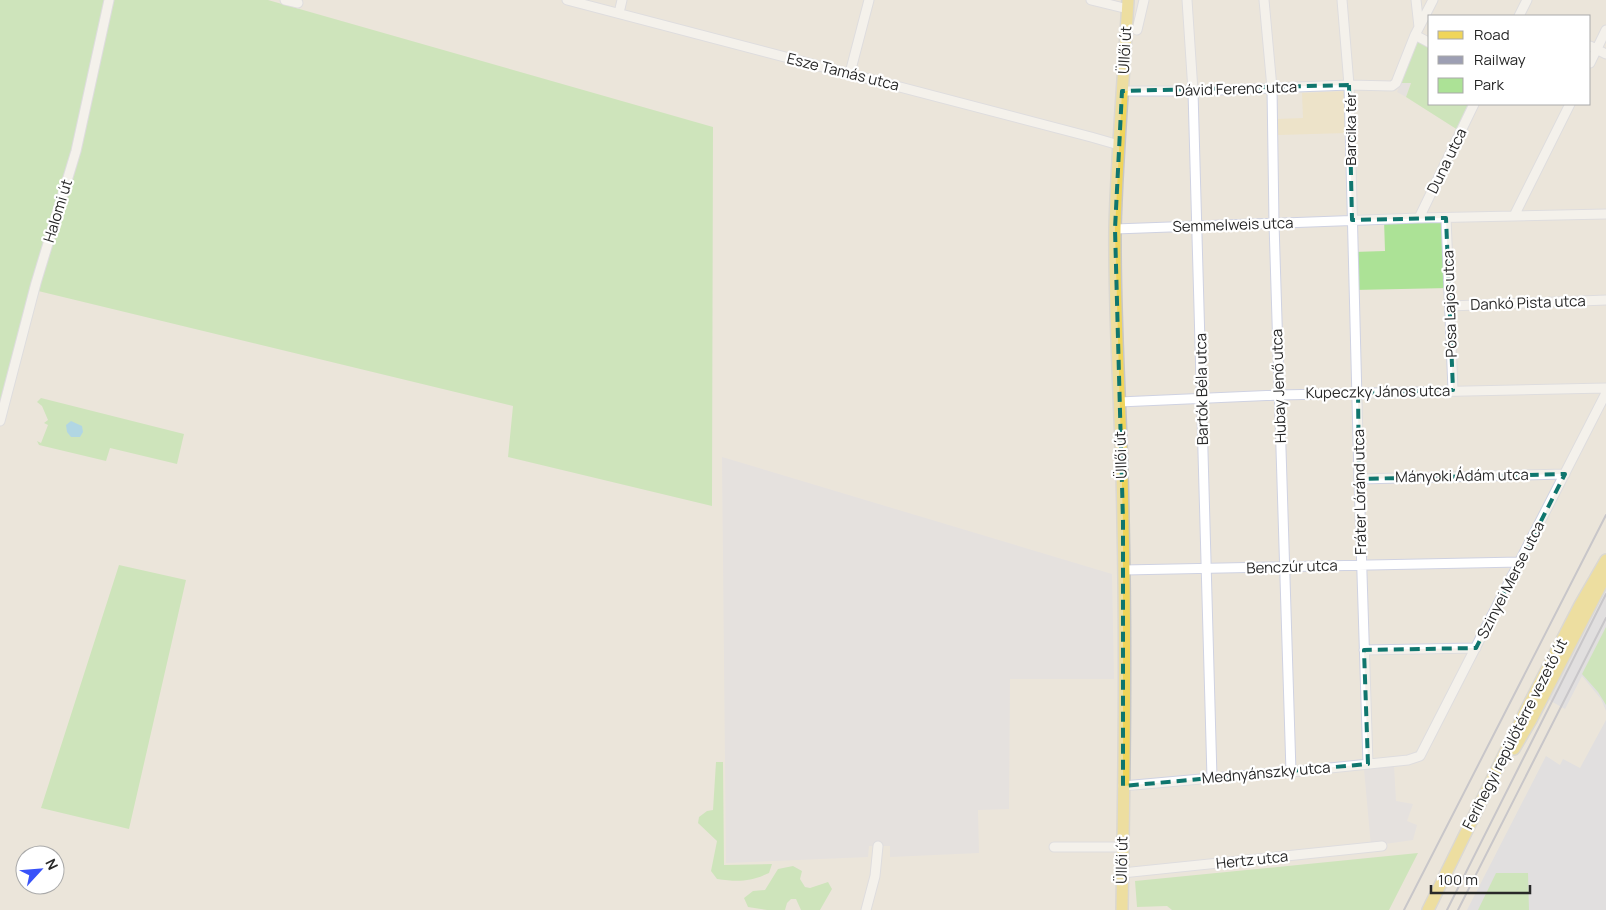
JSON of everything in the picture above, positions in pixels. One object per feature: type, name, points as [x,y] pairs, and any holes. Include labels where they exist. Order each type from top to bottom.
[{"type":"main road","name":"Üllői út","points":[[1122,910],[1124,570],[1115,229],[1128,5]]},
{"type":"main road","name":"Ferihegyi repülőtérre vezető út","points":[[1428,910],[1521,718],[1606,560]]},
{"type":"main road","name":"Ferihegyi repülőtérre vezető út","points":[[1435,910],[1516,745],[1531,720],[1606,575]]},
{"type":"street","name":"Halomi út","points":[[0,421],[36,283],[76,151],[109,0]]},
{"type":"street","points":[[285,0],[298,3]]},
{"type":"street","name":"Esze Tamás utca","points":[[567,0],[1119,145]]},
{"type":"street","points":[[619,13],[622,0]]},
{"type":"street","points":[[850,74],[869,0]]},
{"type":"street","points":[[1091,0],[1128,5]]},
{"type":"street","points":[[1137,30],[1144,0]]},
{"type":"street","name":"Bartók Béla utca","points":[[1187,0],[1193,92],[1198,226],[1212,778]]},
{"type":"street","name":"Hubay Jenő utca","points":[[1264,0],[1272,88],[1274,223],[1290,772]]},
{"type":"street","points":[[1342,0],[1349,85]]},
{"type":"street","points":[[1416,0],[1417,31],[1428,41]]},
{"type":"street","points":[[1417,31],[1432,0]]},
{"type":"street","points":[[1520,14],[1527,0]]},
{"type":"street","points":[[1606,30],[1593,48],[1606,54]]},
{"type":"street","name":"Barcika tér","points":[[1352,220],[1349,85],[1392,86],[1396,81],[1417,31]]},
{"type":"street","name":"Dávid Ferenc utca","points":[[1122,91],[1193,92],[1349,85]]},
{"type":"street","name":"Duna utca","points":[[1419,218],[1474,105]]},
{"type":"street","points":[[1514,216],[1570,105]]},
{"type":"street","points":[[1352,220],[1606,214]]},
{"type":"street","name":"Pósa Lajos utca","points":[[1446,218],[1453,390]]},
{"type":"street","name":"Semmelweis utca","points":[[1115,229],[1352,220]]},
{"type":"street","name":"Fráter Lóránd utca","points":[[1352,220],[1368,764]]},
{"type":"street","name":"Dankó Pista utca","points":[[1450,306],[1606,300]]},
{"type":"street","name":"Kupeczky János utca","points":[[1120,402],[1279,395],[1606,388]]},
{"type":"street","name":"Szinyei Merse utca","points":[[1408,760],[1420,756],[1423,751],[1606,393]]},
{"type":"street","name":"Mányoki Ádám utca","points":[[1359,479],[1565,474]]},
{"type":"street","name":"Benczúr utca","points":[[1124,570],[1520,562]]},
{"type":"street","points":[[1364,650],[1476,648]]},
{"type":"street","name":"Mednyánszky utca","points":[[1124,786],[1408,760]]},
{"type":"street","points":[[866,910],[875,876],[878,846]]},
{"type":"street","name":"Hertz utca","points":[[1122,873],[1382,846]]},
{"type":"street","points":[[1054,847],[1123,847]]},
{"type":"highlighted area","points":[[1349,85],[1352,220],[1446,218],[1453,390],[1358,393],[1359,479],[1565,474],[1476,648],[1364,650],[1368,764],[1123,786],[1123,521],[1115,229],[1122,91]]},
{"type":"shaded area","points":[[1411,82],[1406,97],[1397,92],[1401,83]]},
{"type":"shaded area","points":[[1345,91],[1347,133],[1278,135],[1277,119],[1303,118],[1302,93]]},
{"type":"shaded area","points":[[722,457],[1112,574],[1114,679],[1010,679],[1009,809],[978,810],[979,853],[890,857],[890,846],[869,846],[868,857],[726,863]]},
{"type":"shaded area","points":[[1606,587],[1606,711],[1601,699],[1582,676],[1565,709],[1549,700]]},
{"type":"shaded area","points":[[1606,720],[1606,910],[1467,910],[1546,756],[1560,765],[1563,759],[1580,768]]},
{"type":"shaded area","points":[[1394,766],[1396,801],[1413,804],[1407,821],[1417,825],[1413,840],[1371,846],[1364,769]]},
{"type":"green space","points":[[0,0],[268,0],[713,127],[712,506],[508,457],[513,406],[34,290],[0,417]]},
{"type":"green space","points":[[1415,35],[1428,42],[1428,105],[1474,105],[1461,132],[1406,97],[1411,83],[1396,83]]},
{"type":"green space","points":[[1446,217],[1449,288],[1354,290],[1353,252],[1385,251],[1384,219]]},
{"type":"green space","points":[[41,398],[184,434],[177,464],[110,448],[106,461],[39,445],[37,441],[41,443],[48,425],[44,423],[48,420],[42,406],[37,402]]},
{"type":"green space","points":[[119,565],[186,580],[129,829],[41,808]]},
{"type":"green space","points":[[1606,627],[1606,705],[1598,692],[1582,674]]},
{"type":"green space","points":[[716,762],[723,762],[724,865],[772,864],[769,873],[750,880],[731,881],[717,879],[711,871],[717,841],[698,823],[699,817],[707,811],[713,810]]},
{"type":"green space","points":[[1418,853],[1389,910],[1172,910],[1167,906],[1137,907],[1135,881]]},
{"type":"green space","points":[[793,866],[802,871],[800,879],[805,887],[810,888],[828,882],[832,889],[820,910],[801,910],[796,899],[791,899],[787,903],[785,910],[748,907],[744,898],[753,891],[765,890],[778,869]]},
{"type":"green space","points":[[1496,873],[1528,873],[1529,910],[1478,910]]},
{"type":"water","points":[[71,421],[82,426],[83,432],[80,437],[71,437],[67,432],[66,425]]},
{"type":"railway","points":[[1404,910],[1606,515]]},
{"type":"railway","points":[[1447,910],[1606,594]]},
{"type":"railway","points":[[1458,910],[1606,618]]}]
